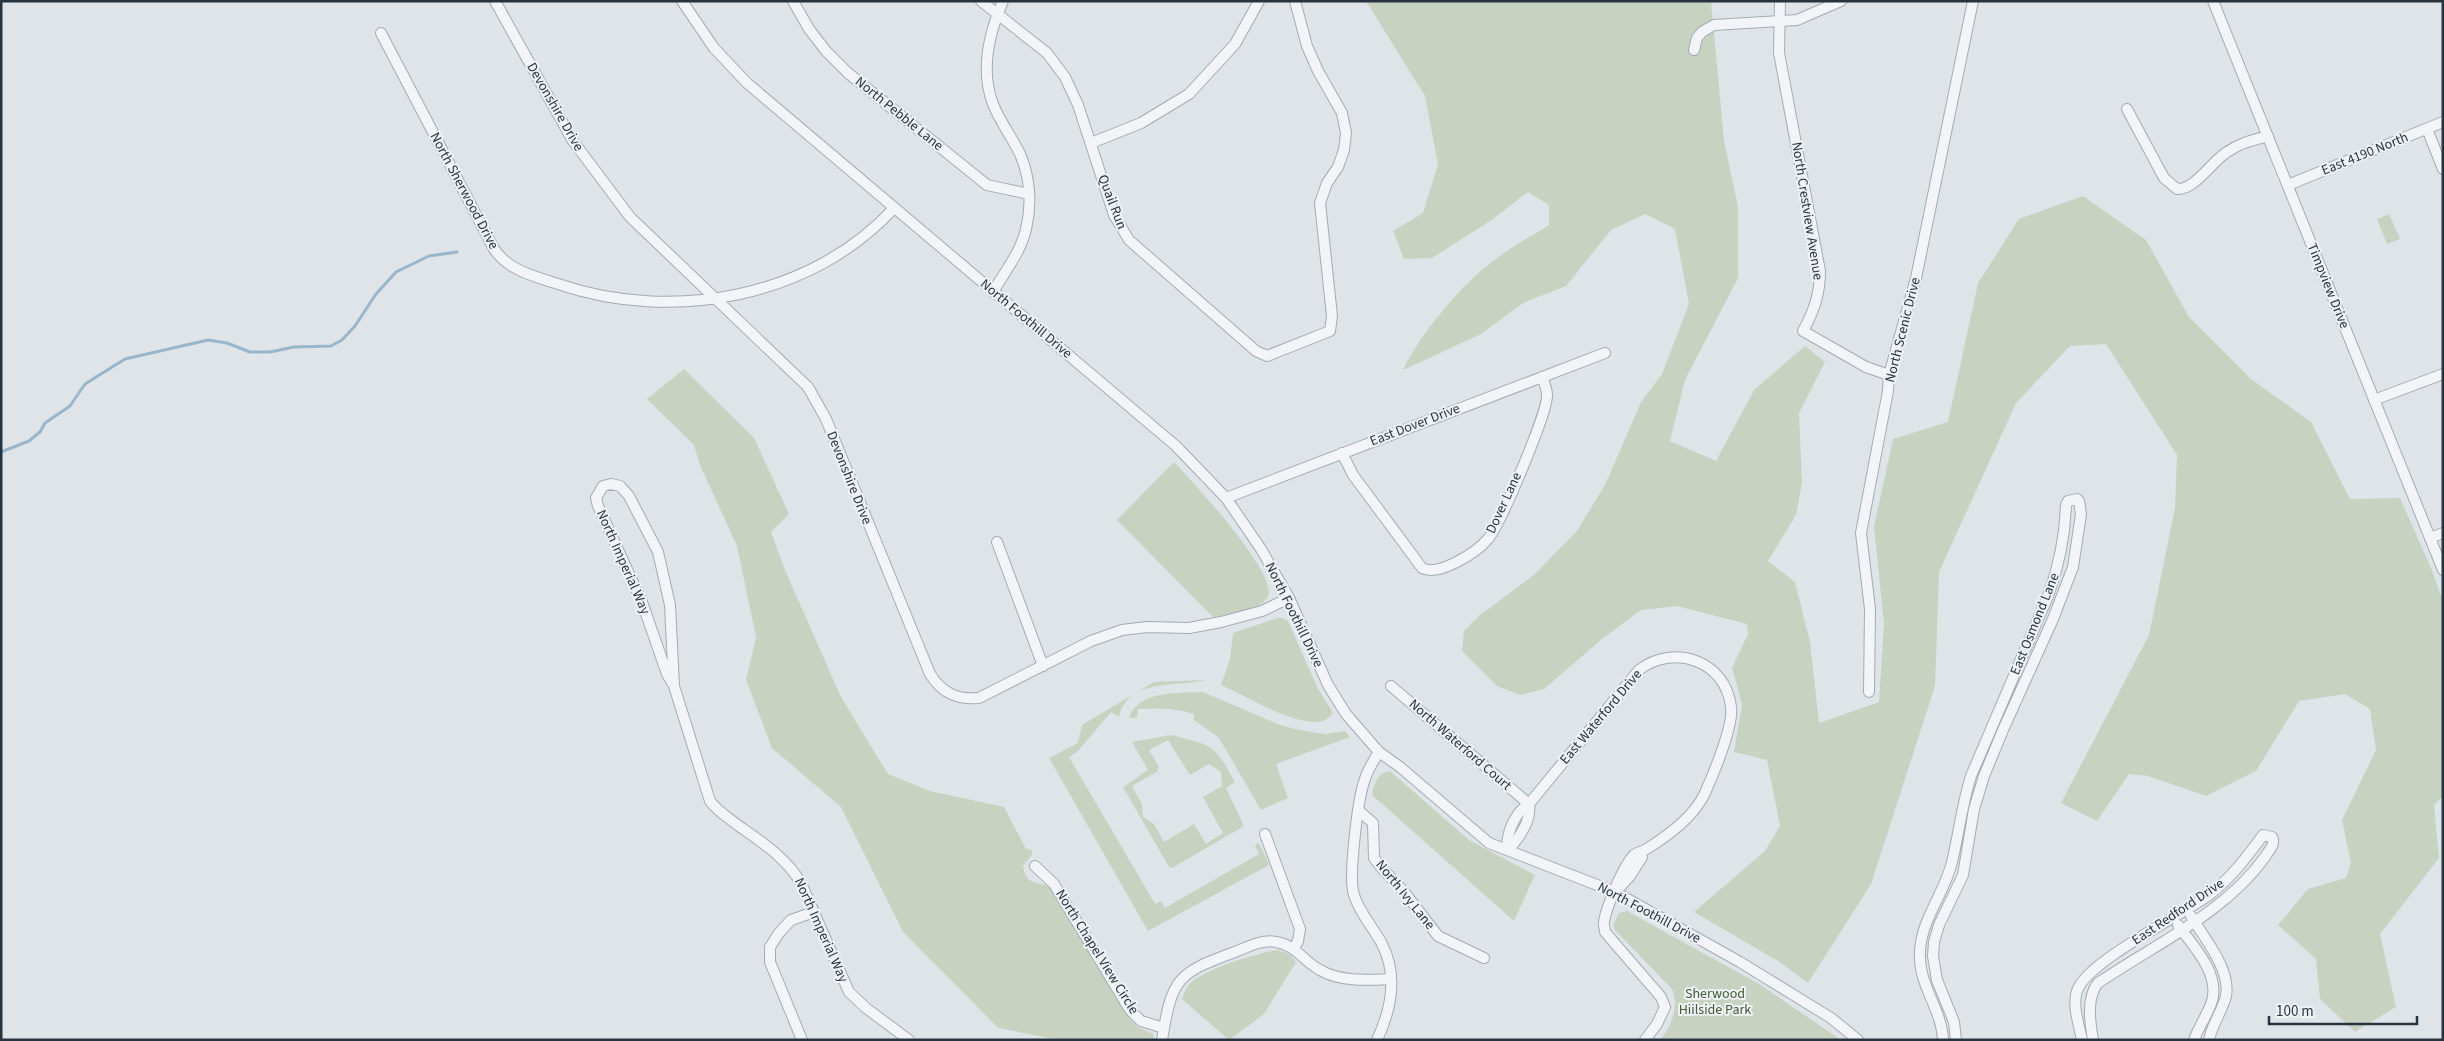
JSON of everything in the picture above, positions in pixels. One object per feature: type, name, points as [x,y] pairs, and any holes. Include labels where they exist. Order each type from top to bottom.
[{"type":"street","name":"Devonshire Drive","points":[[495,1],[573,140],[630,218],[714,299],[796,374],[818,402],[930,674],[935,682],[959,698],[979,698],[1091,641],[1122,630],[1147,627],[1189,628],[1221,622],[1262,611],[1289,598]]},
{"type":"street","name":"North Foothill Drive","points":[[682,1],[714,48],[746,83],[1176,446],[1226,498],[1261,549],[1289,598],[1328,685],[1346,714],[1379,752],[1400,767],[1489,843],[1615,892],[1747,966],[1831,1018],[1858,1040]]},
{"type":"street","name":"North Pebble Lane","points":[[793,1],[809,29],[826,51],[856,79],[987,185],[1029,194]]},
{"type":"street","name":"Quail Run","points":[[982,1],[997,15],[1020,29],[1047,53],[1065,77],[1092,143],[1114,215],[1129,240],[1256,351],[1267,356],[1330,331],[1332,316],[1320,203],[1327,183],[1338,166],[1346,133],[1342,113],[1318,71],[1307,46],[1295,1]]},
{"type":"street","points":[[994,292],[1022,243],[1028,221],[1029,194],[1028,181],[1020,154],[993,104],[986,74],[988,43],[1003,1]]},
{"type":"street","points":[[1092,143],[1140,123],[1189,94],[1235,44],[1260,1]]},
{"type":"street","points":[[1779,22],[1780,1]]},
{"type":"street","points":[[1694,50],[1697,38],[1714,25],[1751,21],[1779,22],[1797,20],[1842,1]]},
{"type":"street","name":"North Scenic Drive","points":[[1869,692],[1870,610],[1861,533],[1888,391],[1889,375],[1916,278],[1973,1]]},
{"type":"street","name":"Timpview Drive","points":[[2213,1],[2443,570]]},
{"type":"street","name":"North Crestview Avenue","points":[[1779,22],[1780,53],[1820,271],[1820,284],[1816,304],[1803,331],[1866,367],[1889,375]]},
{"type":"street","name":"North Sherwood Drive","points":[[381,33],[494,249],[507,264],[528,275],[578,291],[610,298],[671,301],[714,299],[753,292],[821,263],[875,229],[894,208]]},
{"type":"street","points":[[2127,109],[2164,178],[2177,189],[2186,188],[2198,179],[2225,152],[2242,143],[2268,136]]},
{"type":"street","name":"East 4190 North","points":[[2288,185],[2443,122]]},
{"type":"street","points":[[2427,129],[2443,169]]},
{"type":"street","name":"East Dover Drive","points":[[1226,498],[1605,353]]},
{"type":"street","points":[[2374,400],[2443,374]]},
{"type":"street","name":"Dover Lane","points":[[1342,453],[1353,475],[1422,568],[1428,571],[1437,570],[1467,556],[1488,539],[1504,511],[1543,413],[1547,396],[1542,377]]},
{"type":"street","name":"North Imperial Way","points":[[674,686],[670,605],[658,552],[629,496],[620,486],[611,484],[603,486],[596,498],[598,506],[642,602],[664,667],[674,686],[710,801],[722,814],[784,860],[802,883],[849,992],[866,1008],[909,1040]]},
{"type":"street","name":"East Osmond Lane","points":[[1942,1040],[1938,1016],[1922,973],[1920,951],[1923,931],[1946,879],[1971,776],[2059,566],[2065,532],[2066,505],[2068,501],[2077,499],[2082,514],[2073,567],[2054,619],[2006,722],[1984,776],[1974,809],[1963,875],[1938,925],[1933,956],[1936,980],[1952,1014],[1956,1040]]},
{"type":"street","points":[[2430,538],[2443,533]]},
{"type":"street","points":[[997,542],[1044,666]]},
{"type":"street","name":"East Waterford Drive","points":[[1508,850],[1506,839],[1521,808],[1529,804],[1639,670],[1646,664],[1662,659],[1692,658],[1714,672],[1722,682],[1732,708],[1731,721],[1705,793],[1698,805],[1675,829],[1648,848],[1630,876],[1615,892]]},
{"type":"street","name":"North Waterford Court","points":[[1391,686],[1529,804]]},
{"type":"street","points":[[1377,1040],[1390,1006],[1391,979],[1382,944],[1365,919],[1353,892],[1353,867],[1358,810],[1365,778],[1379,752]]},
{"type":"street","name":"North Ivy Lane","points":[[1358,810],[1373,823],[1374,858],[1438,936],[1484,958]]},
{"type":"street","points":[[1265,834],[1300,930],[1298,941],[1294,948]]},
{"type":"street","name":"East Redford Drive","points":[[2082,1040],[2076,1002],[2080,984],[2085,977],[2110,958],[2174,918],[2225,882],[2245,860],[2262,835],[2270,834],[2273,845],[2248,880],[2227,899],[2120,968],[2094,988],[2090,1004],[2093,1040]]},
{"type":"street","points":[[1955,846],[1968,849]]},
{"type":"street","name":"North Chapel View Circle","points":[[1035,866],[1054,884],[1130,1010],[1141,1021],[1164,1028]]},
{"type":"street","points":[[1615,892],[1603,922],[1605,932],[1661,996],[1665,1007],[1658,1024],[1645,1040]]},
{"type":"street","points":[[2187,909],[2220,964],[2226,983],[2226,996],[2209,1040]]},
{"type":"street","points":[[802,1040],[770,962],[770,947],[779,932],[791,920],[814,912]]},
{"type":"street","points":[[2174,918],[2206,966],[2212,979],[2214,992],[2211,1003],[2194,1040]]},
{"type":"street","points":[[1162,1040],[1172,994],[1181,978],[1191,969],[1258,943],[1274,941],[1294,948],[1320,970],[1339,977],[1391,979]]},
{"type":"green space","points":[[1366,1],[1711,1],[1724,141],[1738,207],[1738,278],[1685,380],[1670,441],[1716,461],[1754,390],[1805,346],[1825,362],[1799,413],[1802,483],[1796,515],[1768,561],[1795,582],[1810,642],[1819,723],[1879,702],[1884,624],[1874,527],[1893,439],[1948,422],[1978,283],[2019,219],[2083,196],[2146,240],[2189,317],[2251,379],[2311,422],[2350,499],[2400,498],[2431,568],[2443,601],[2443,796],[2434,805],[2439,858],[2380,934],[2396,1007],[2355,1032],[2320,999],[2316,959],[2278,925],[2308,889],[2346,878],[2351,863],[2342,820],[2376,750],[2370,709],[2345,694],[2299,701],[2256,771],[2206,796],[2148,776],[2129,774],[2097,821],[2061,803],[2149,635],[2175,508],[2177,455],[2106,344],[2070,346],[2016,403],[1939,572],[1935,686],[1871,884],[1808,983],[1778,961],[1694,912],[1765,851],[1780,826],[1767,760],[1734,752],[1742,704],[1732,668],[1748,634],[1747,624],[1677,606],[1641,610],[1602,639],[1544,689],[1520,695],[1497,686],[1462,651],[1464,631],[1480,615],[1535,574],[1577,531],[1606,483],[1641,402],[1662,374],[1689,304],[1675,229],[1645,214],[1611,230],[1566,286],[1523,303],[1481,334],[1403,370],[1420,341],[1444,309],[1471,280],[1503,254],[1549,225],[1549,205],[1528,192],[1490,221],[1432,258],[1404,259],[1393,231],[1423,213],[1438,164],[1425,96]]},
{"type":"green space","points":[[2389,214],[2400,239],[2387,244],[2377,219]]},
{"type":"green space","points":[[684,369],[754,438],[789,514],[771,532],[785,570],[841,697],[888,774],[930,791],[1004,807],[1026,849],[1032,850],[1032,855],[1023,866],[1027,877],[1052,889],[1126,1014],[1136,1026],[1153,1034],[1154,1040],[1060,1040],[998,1028],[903,932],[841,807],[772,748],[746,680],[756,637],[737,546],[700,465],[694,445],[647,399]]},
{"type":"green space","points":[[1174,462],[1215,507],[1249,551],[1261,571],[1268,587],[1267,598],[1256,607],[1242,612],[1213,617],[1117,520]]},
{"type":"green space","points":[[1277,618],[1288,621],[1318,689],[1333,713],[1324,721],[1305,721],[1281,714],[1221,685],[1230,659],[1233,633]]},
{"type":"green space","points":[[1205,680],[1154,686],[1133,695],[1154,682]]},
{"type":"green space","points":[[1203,692],[1280,725],[1325,734],[1345,731],[1350,737],[1276,764],[1288,798],[1261,810],[1219,738],[1194,720],[1194,714],[1166,709],[1138,709],[1137,718],[1129,718],[1141,702],[1150,698],[1172,693]]},
{"type":"green space","points":[[1132,695],[1124,704],[1119,717],[1111,712],[1077,752],[1069,757],[1155,904],[1161,901],[1165,908],[1259,854],[1255,845],[1259,843],[1269,865],[1148,931],[1049,758],[1078,743],[1082,725]]},
{"type":"green space","points":[[1171,735],[1196,741],[1211,748],[1222,760],[1235,782],[1226,788],[1244,826],[1172,868],[1169,867],[1123,787],[1148,770],[1132,742]],"holes":[[[1168,740],[1190,775],[1209,764],[1221,772],[1222,786],[1203,797],[1223,833],[1206,844],[1194,824],[1164,842],[1154,824],[1143,817],[1142,804],[1132,786],[1158,771],[1159,767],[1149,750]]]},
{"type":"green space","points":[[1390,771],[1469,840],[1535,875],[1514,921],[1372,795],[1375,783],[1379,777],[1385,772]]},
{"type":"green space","name":"Sherwood Hiilside Park","points":[[1627,911],[1759,984],[1841,1040],[1660,1040],[1668,1029],[1673,1016],[1674,995],[1672,989],[1614,929],[1614,923],[1619,913]]},
{"type":"green space","points":[[1278,950],[1290,954],[1296,962],[1264,1014],[1229,1040],[1182,999],[1189,984],[1201,975],[1258,954]]},
{"type":"waterway","points":[[1,452],[29,441],[40,432],[45,423],[70,406],[85,384],[125,359],[208,340],[227,343],[250,352],[270,352],[294,347],[331,346],[342,340],[355,326],[376,294],[396,272],[429,256],[457,252]]}]
